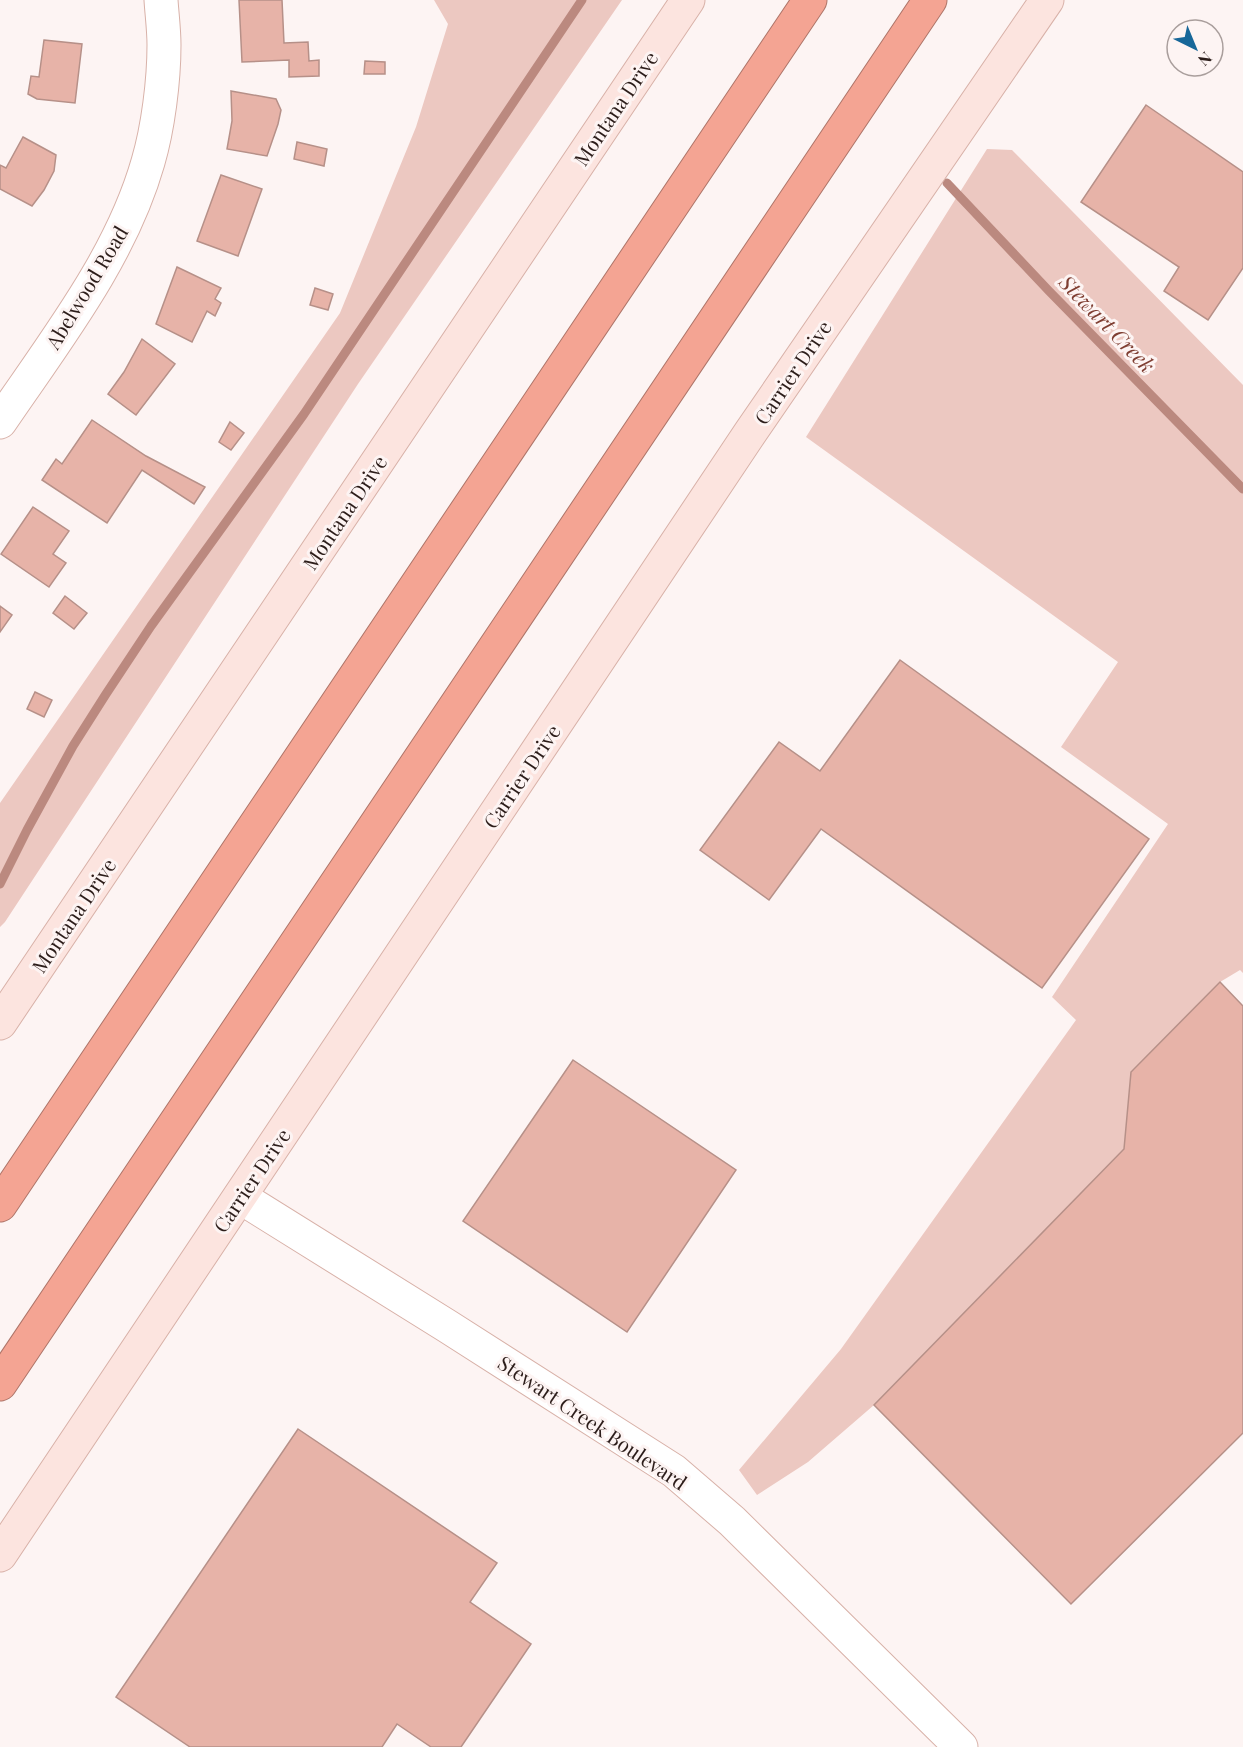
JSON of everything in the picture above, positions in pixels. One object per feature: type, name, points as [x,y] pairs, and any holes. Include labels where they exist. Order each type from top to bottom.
[{"type":"highway","points":[[0,1205],[810,0]]},
{"type":"highway","points":[[0,1384],[930,0]]},
{"type":"street","name":"Abelwood Road","points":[[0,422],[92,285],[128,218],[149,162],[160,104],[164,46],[161,0]]},
{"type":"street","name":"Montana Drive","points":[[0,1023],[688,0]]},
{"type":"street","name":"Carrier Drive","points":[[0,1555],[750,433],[1047,0]]},
{"type":"street","name":"Stewart Creek Boulevard","points":[[240,1197],[447,1326],[674,1472],[732,1521],[961,1747]]},
{"type":"shaded area","points":[[434,0],[622,0],[358,384],[0,927],[0,803],[340,313],[416,127],[448,24]]},
{"type":"shaded area","points":[[987,149],[1012,150],[1243,385],[1243,973],[1240,970],[1220,982],[1131,1072],[1124,1149],[874,1405],[808,1462],[757,1495],[739,1470],[841,1349],[1076,1020],[1052,997],[1168,824],[1061,747],[1118,662],[806,437]]},
{"type":"building","points":[[239,0],[282,0],[284,43],[308,42],[309,61],[319,60],[319,76],[289,77],[289,60],[242,62]]},
{"type":"building","points":[[44,40],[82,44],[75,103],[37,99],[28,94],[31,76],[39,77]]},
{"type":"building","points":[[365,61],[385,62],[385,74],[364,74]]},
{"type":"building","points":[[231,91],[276,99],[281,110],[267,156],[227,149],[232,121]]},
{"type":"building","points":[[1146,105],[1243,172],[1243,268],[1208,320],[1164,291],[1179,267],[1081,202]]},
{"type":"building","points":[[23,137],[56,155],[54,171],[32,206],[0,189],[0,165],[6,168]]},
{"type":"building","points":[[297,142],[327,149],[324,166],[294,159]]},
{"type":"building","points":[[221,175],[262,189],[238,256],[197,241]]},
{"type":"building","points":[[177,267],[221,288],[215,299],[221,303],[215,316],[207,311],[192,342],[156,324]]},
{"type":"building","points":[[315,288],[333,294],[328,310],[310,305]]},
{"type":"building","points":[[142,339],[175,364],[136,415],[108,394],[124,372]]},
{"type":"building","points":[[92,420],[146,456],[205,487],[194,504],[142,470],[107,523],[42,480],[56,459],[62,464]]},
{"type":"building","points":[[230,422],[244,433],[231,450],[219,442]]},
{"type":"building","points":[[33,507],[69,531],[53,554],[66,563],[49,587],[1,554]]},
{"type":"building","points":[[65,596],[87,613],[74,629],[53,613]]},
{"type":"building","points":[[0,606],[12,615],[0,632]]},
{"type":"building","points":[[900,660],[1149,839],[1042,988],[821,829],[769,900],[700,850],[779,742],[820,771]]},
{"type":"building","points":[[35,692],[52,700],[44,717],[27,709]]},
{"type":"building","points":[[1220,982],[1243,1006],[1243,1433],[1071,1604],[874,1405],[1124,1149],[1131,1072]]},
{"type":"building","points":[[573,1060],[736,1170],[627,1332],[463,1221]]},
{"type":"building","points":[[298,1429],[497,1563],[470,1602],[531,1644],[461,1747],[431,1747],[397,1724],[382,1747],[190,1747],[116,1697]]},
{"type":"waterway","points":[[0,884],[73,746],[106,694],[151,626],[304,414],[582,0]]},
{"type":"waterway","name":"Stewart Creek","points":[[947,183],[1243,489]]}]
